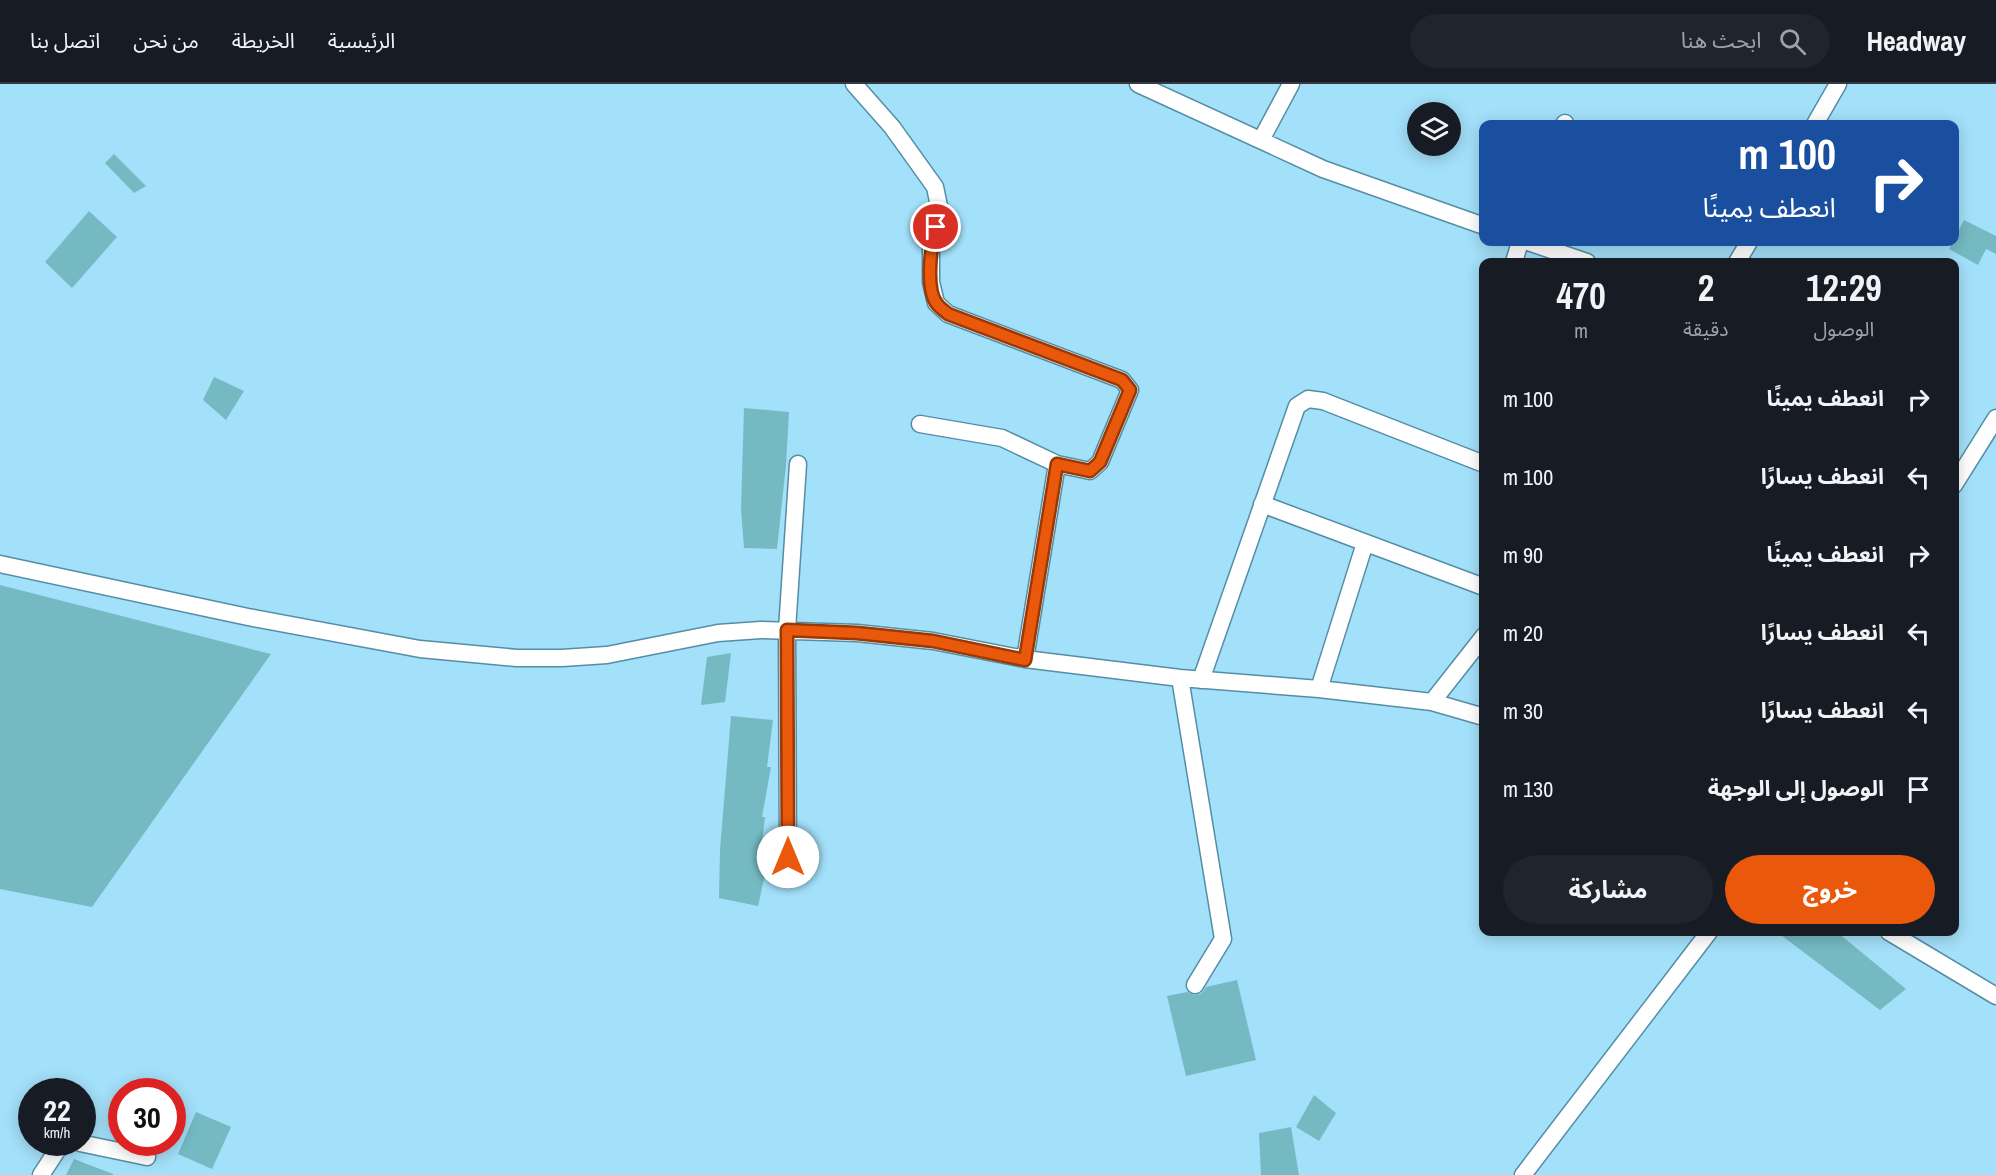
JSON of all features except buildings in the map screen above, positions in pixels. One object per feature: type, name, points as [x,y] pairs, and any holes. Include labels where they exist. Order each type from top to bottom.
[{"type":"street","points":[[854,84],[892,127],[935,187],[940,211],[931,243],[931,282],[936,303],[948,314],[1122,380],[1130,390],[1100,462],[1090,471],[1057,464],[1002,438],[920,424]]},
{"type":"street","points":[[1138,84],[1323,169],[1479,224]]},
{"type":"street","points":[[1261,140],[1291,84]]},
{"type":"street","points":[[1817,120],[1838,84]]},
{"type":"street","points":[[1540,246],[1575,258]]},
{"type":"street","points":[[1201,680],[1297,406],[1308,399],[1323,401],[1479,462]]},
{"type":"street","points":[[1959,477],[1996,418]]},
{"type":"street","points":[[788,857],[787,630],[798,464]]},
{"type":"street","points":[[1025,660],[1057,464]]},
{"type":"street","points":[[1262,504],[1479,585]]},
{"type":"street","points":[[1319,689],[1365,543]]},
{"type":"street","points":[[0,564],[259,620],[420,649],[506,657],[562,658],[607,655],[718,633],[787,630],[857,633],[933,641],[1025,660],[1180,678],[1319,689],[1432,702],[1479,716]]},
{"type":"street","points":[[1432,702],[1479,642]]},
{"type":"street","points":[[1180,678],[1223,939],[1195,985]]},
{"type":"street","points":[[1523,1175],[1706,936]]},
{"type":"street","points":[[1896,936],[1996,996]]},
{"type":"street","points":[[96,1146],[147,1157]]},
{"type":"street","points":[[41,1175],[53,1156]]},
{"type":"route","points":[[788,857],[787,630],[857,633],[933,641],[1025,660],[1057,464],[1090,471],[1100,462],[1130,390],[1122,380],[948,314],[936,303],[931,282],[931,243],[936,227]]}]
